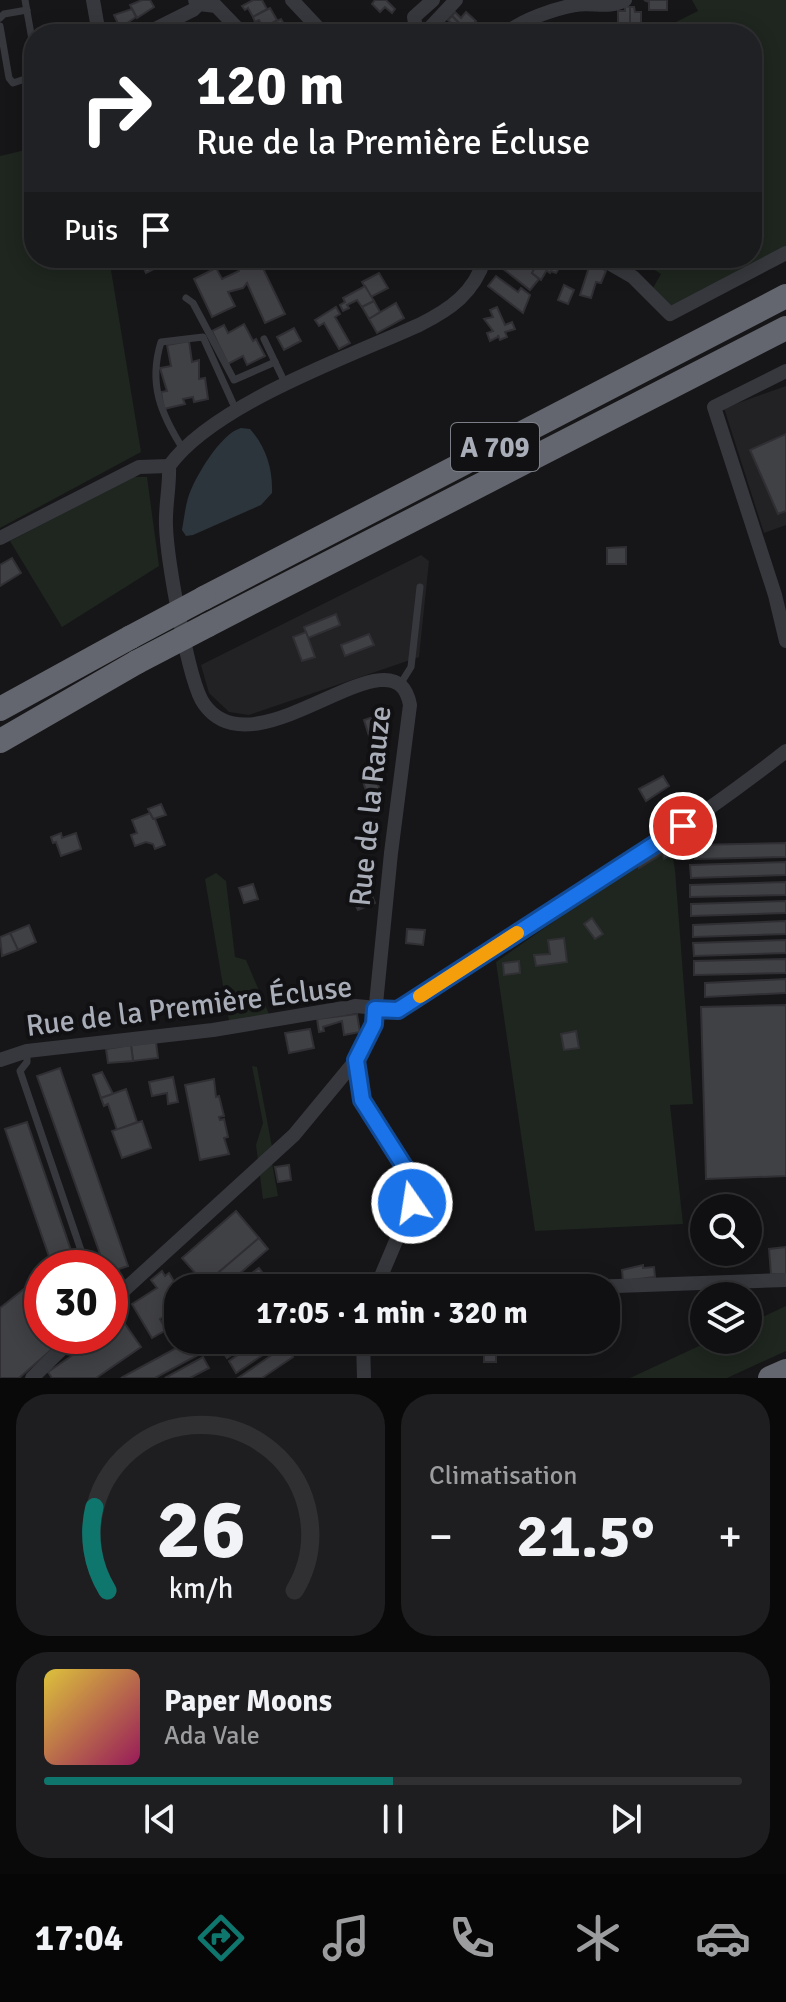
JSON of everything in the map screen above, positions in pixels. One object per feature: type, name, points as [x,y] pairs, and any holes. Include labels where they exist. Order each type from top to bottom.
[{"type":"highway","name":"A 709","points":[[0,709],[204,598],[786,296]]},
{"type":"highway","name":"A 709","points":[[0,741],[137,662],[786,328]]},
{"type":"highway","points":[[770,1378],[786,1371]]},
{"type":"street","points":[[93,0],[97,24]]},
{"type":"street","points":[[292,0],[315,24]]},
{"type":"street","points":[[411,24],[406,16],[433,0]]},
{"type":"street","points":[[433,24],[456,0]]},
{"type":"street","points":[[524,24],[573,5],[611,5],[625,0]]},
{"type":"street","points":[[165,24],[193,10],[197,2],[216,6],[233,24]]},
{"type":"street","points":[[762,266],[786,253]]},
{"type":"street","points":[[0,538],[139,467],[169,466],[203,431],[236,410],[448,309],[467,294],[481,268]]},
{"type":"street","points":[[617,268],[633,277],[670,314],[757,268]]},
{"type":"street","points":[[786,371],[714,407],[775,595],[786,641]]},
{"type":"street","name":"Rue de la Rauze","points":[[128,1287],[294,1135],[356,1060],[374,1024],[410,705],[408,693],[401,683],[384,679],[267,723],[233,725],[218,718],[203,703],[189,663],[165,525],[169,466]]},
{"type":"street","name":"Rue de la Première Écluse","points":[[0,1060],[27,1051],[213,1030],[356,1006],[398,1010],[683,826],[786,751]]},
{"type":"street","points":[[356,1060],[362,1100],[409,1174],[412,1203],[382,1274]]},
{"type":"street","points":[[620,1286],[786,1280]]},
{"type":"street","points":[[32,1378],[57,1354]]},
{"type":"street","points":[[363,1354],[364,1378]]},
{"type":"lane","points":[[25,0],[29,24]]},
{"type":"lane","points":[[0,18],[4,14],[27,10]]},
{"type":"lane","points":[[0,26],[9,78],[13,83],[24,79]]},
{"type":"lane","points":[[186,298],[193,303],[234,380],[275,362]]},
{"type":"lane","points":[[183,449],[161,411],[156,375],[161,342],[203,337],[236,410]]},
{"type":"lane","points":[[264,339],[286,385]]},
{"type":"lane","points":[[401,683],[411,667],[420,587]]},
{"type":"lane","points":[[27,1051],[27,1062],[20,1071],[81,1250]]},
{"type":"shaded area","points":[[692,0],[786,0],[786,248],[762,260],[762,24],[672,24],[698,11]]},
{"type":"shaded area","points":[[24,150],[24,268],[111,268],[141,452],[0,528],[0,156]]},
{"type":"shaded area","points":[[651,268],[746,268],[671,306],[653,288],[661,274]]},
{"type":"shaded area","points":[[786,386],[786,525],[764,533],[724,408]]},
{"type":"shaded area","points":[[241,428],[250,429],[264,451],[270,467],[272,493],[261,505],[186,536],[182,530],[185,510],[196,479],[217,447]]},
{"type":"shaded area","points":[[133,477],[147,477],[159,566],[62,627],[10,541]]},
{"type":"shaded area","points":[[421,555],[429,561],[419,657],[249,715],[229,712],[209,693],[201,665]]},
{"type":"shaded area","points":[[670,840],[693,1104],[670,1105],[683,1224],[535,1231],[496,962]]},
{"type":"shaded area","points":[[216,873],[226,881],[235,957],[246,960],[269,1014],[229,1021],[205,879]]},
{"type":"shaded area","points":[[252,1066],[257,1067],[278,1196],[263,1199],[256,1145],[263,1123]]},
{"type":"shaded area","points":[[786,1306],[786,1351],[727,1378],[630,1378],[690,1350],[690,1354],[762,1354],[762,1317]]},
{"type":"building","points":[[150,0],[154,7],[137,18],[130,5]]},
{"type":"building","points":[[253,0],[262,0],[267,9],[253,17],[248,8],[245,10],[242,6]]},
{"type":"building","points":[[375,0],[386,0],[395,9],[392,13],[385,7],[380,12],[372,4]]},
{"type":"building","points":[[644,0],[667,0],[667,10],[649,10],[649,2]]},
{"type":"building","points":[[625,6],[630,7],[630,24],[618,24],[618,11],[625,11]]},
{"type":"building","points":[[630,7],[634,7],[635,12],[641,12],[641,24],[630,24]]},
{"type":"building","points":[[270,8],[277,20],[261,24],[259,20],[255,22],[253,17]]},
{"type":"building","points":[[132,9],[136,17],[126,24],[118,24],[114,15]]},
{"type":"building","points":[[455,12],[461,18],[466,12],[476,21],[473,24],[460,24],[452,16]]},
{"type":"building","points":[[452,16],[460,24],[452,24],[448,20]]},
{"type":"building","points":[[216,268],[222,279],[239,271],[238,268],[263,268],[285,314],[265,323],[247,283],[243,288],[228,292],[235,306],[212,317],[194,279]]},
{"type":"building","points":[[502,268],[535,268],[532,273],[539,279],[530,290]]},
{"type":"building","points":[[535,268],[548,268],[541,280],[532,273]]},
{"type":"building","points":[[548,268],[559,268],[556,273],[546,270]]},
{"type":"building","points":[[589,268],[606,271],[601,283],[596,282],[591,298],[580,295]]},
{"type":"building","points":[[379,273],[388,288],[371,297],[362,282]]},
{"type":"building","points":[[496,276],[518,292],[521,288],[530,295],[523,313],[488,286]]},
{"type":"building","points":[[564,285],[574,290],[568,304],[558,300]]},
{"type":"building","points":[[365,286],[374,301],[362,307],[357,300],[343,311],[340,305],[345,302],[343,298]]},
{"type":"building","points":[[374,301],[380,312],[369,319],[362,307]]},
{"type":"building","points":[[396,303],[404,318],[377,333],[369,319]]},
{"type":"building","points":[[336,307],[340,314],[335,317],[350,343],[339,349],[324,323],[319,326],[315,320]]},
{"type":"building","points":[[497,307],[505,325],[512,322],[515,329],[505,332],[507,337],[500,340],[498,335],[490,341],[487,333],[493,331],[484,319],[493,317],[490,310]]},
{"type":"building","points":[[244,324],[265,356],[247,365],[243,356],[228,364],[212,331],[224,325],[228,333]]},
{"type":"building","points":[[294,328],[301,341],[284,350],[277,337]]},
{"type":"building","points":[[189,341],[192,362],[199,360],[199,379],[205,378],[208,399],[194,402],[193,397],[183,399],[185,404],[164,409],[161,392],[167,391],[160,368],[171,366],[167,345]]},
{"type":"building","points":[[786,434],[786,511],[778,514],[750,450]]},
{"type":"building","points":[[626,547],[626,564],[607,564],[607,548]]},
{"type":"building","points":[[12,558],[21,573],[0,586],[0,565]]},
{"type":"building","points":[[336,614],[340,625],[308,638],[304,627]]},
{"type":"building","points":[[306,632],[315,657],[302,661],[293,637]]},
{"type":"building","points":[[369,634],[374,645],[345,656],[341,645]]},
{"type":"building","points":[[381,714],[388,734],[370,739],[364,720]]},
{"type":"building","points":[[374,775],[381,792],[368,796],[362,779]]},
{"type":"building","points":[[663,776],[669,786],[646,801],[639,789]]},
{"type":"building","points":[[161,804],[166,815],[153,819],[148,809]]},
{"type":"building","points":[[150,813],[165,845],[155,849],[153,844],[146,842],[135,846],[131,835],[137,833],[132,820]]},
{"type":"building","points":[[61,833],[62,838],[76,833],[81,849],[61,856],[51,837]]},
{"type":"building","points":[[670,840],[672,854],[664,859],[662,854],[639,868],[638,861]]},
{"type":"building","points":[[786,843],[786,857],[695,859],[694,845]]},
{"type":"building","points":[[786,862],[786,875],[691,878],[690,865]]},
{"type":"building","points":[[786,882],[786,895],[690,897],[690,885]]},
{"type":"building","points":[[253,884],[258,899],[244,903],[239,888]]},
{"type":"building","points":[[371,893],[375,903],[358,910],[353,900]]},
{"type":"building","points":[[786,901],[786,913],[691,916],[691,904]]},
{"type":"building","points":[[592,918],[603,934],[595,939],[584,924]]},
{"type":"building","points":[[786,921],[786,934],[693,937],[693,925]]},
{"type":"building","points":[[29,925],[36,942],[18,950],[10,933]]},
{"type":"building","points":[[407,929],[425,930],[423,945],[406,943]]},
{"type":"building","points":[[10,933],[18,950],[2,956],[0,937]]},
{"type":"building","points":[[564,938],[567,962],[536,966],[534,955],[550,954],[548,940]]},
{"type":"building","points":[[786,940],[786,953],[694,956],[693,943]]},
{"type":"building","points":[[786,959],[786,973],[694,975],[694,961]]},
{"type":"building","points":[[519,961],[520,973],[504,975],[503,963]]},
{"type":"building","points":[[786,979],[786,993],[705,997],[705,983]]},
{"type":"building","points":[[786,1005],[786,1176],[706,1179],[701,1007]]},
{"type":"building","points":[[357,1014],[360,1032],[344,1035],[342,1021],[323,1027],[324,1031],[319,1032],[317,1019]]},
{"type":"building","points":[[310,1029],[314,1048],[289,1053],[285,1033]]},
{"type":"building","points":[[576,1031],[579,1048],[564,1050],[561,1034]]},
{"type":"building","points":[[156,1042],[158,1058],[133,1061],[131,1045]]},
{"type":"building","points":[[131,1045],[133,1061],[108,1063],[106,1049]]},
{"type":"building","points":[[60,1068],[123,1250],[99,1250],[37,1076]]},
{"type":"building","points":[[102,1072],[113,1094],[101,1098],[93,1075]]},
{"type":"building","points":[[173,1077],[178,1102],[168,1104],[167,1093],[152,1096],[149,1082]]},
{"type":"building","points":[[214,1079],[216,1097],[219,1096],[224,1116],[219,1117],[220,1120],[224,1119],[228,1137],[224,1138],[229,1154],[200,1160],[185,1085]]},
{"type":"building","points":[[126,1089],[137,1122],[117,1130],[108,1104],[104,1106],[101,1098]]},
{"type":"building","points":[[142,1121],[151,1148],[122,1158],[112,1131]]},
{"type":"building","points":[[27,1122],[71,1250],[47,1250],[5,1129]]},
{"type":"building","points":[[289,1165],[291,1180],[278,1182],[275,1167]]},
{"type":"building","points":[[236,1211],[259,1238],[217,1274],[196,1274],[182,1258]]},
{"type":"building","points":[[259,1238],[268,1249],[239,1274],[217,1274]]},
{"type":"building","points":[[786,1247],[786,1274],[771,1274],[769,1249]]},
{"type":"building","points":[[643,1265],[643,1268],[654,1267],[655,1277],[623,1281],[622,1270]]},
{"type":"building","points":[[162,1271],[164,1317],[160,1319],[164,1331],[152,1338],[132,1304],[157,1288],[151,1280]]},
{"type":"building","points":[[24,1289],[24,1354],[46,1354],[19,1378],[0,1378],[0,1308]]},
{"type":"building","points":[[128,1328],[141,1347],[96,1378],[52,1378],[48,1372],[74,1354],[128,1354]]},
{"type":"building","points":[[165,1354],[200,1354],[155,1378],[121,1378]]},
{"type":"building","points":[[239,1354],[264,1354],[236,1373],[229,1361]]},
{"type":"building","points":[[273,1354],[291,1354],[293,1357],[262,1378],[238,1378]]},
{"type":"building","points":[[484,1354],[496,1354],[496,1362],[484,1362]]},
{"type":"building","points":[[203,1357],[209,1368],[190,1378],[165,1378]]},
{"type":"slow traffic","points":[[420,996],[517,933]]},
{"type":"route","points":[[412,1203],[409,1174],[362,1100],[356,1060],[374,1024],[375,1009],[398,1010],[683,826]]}]
